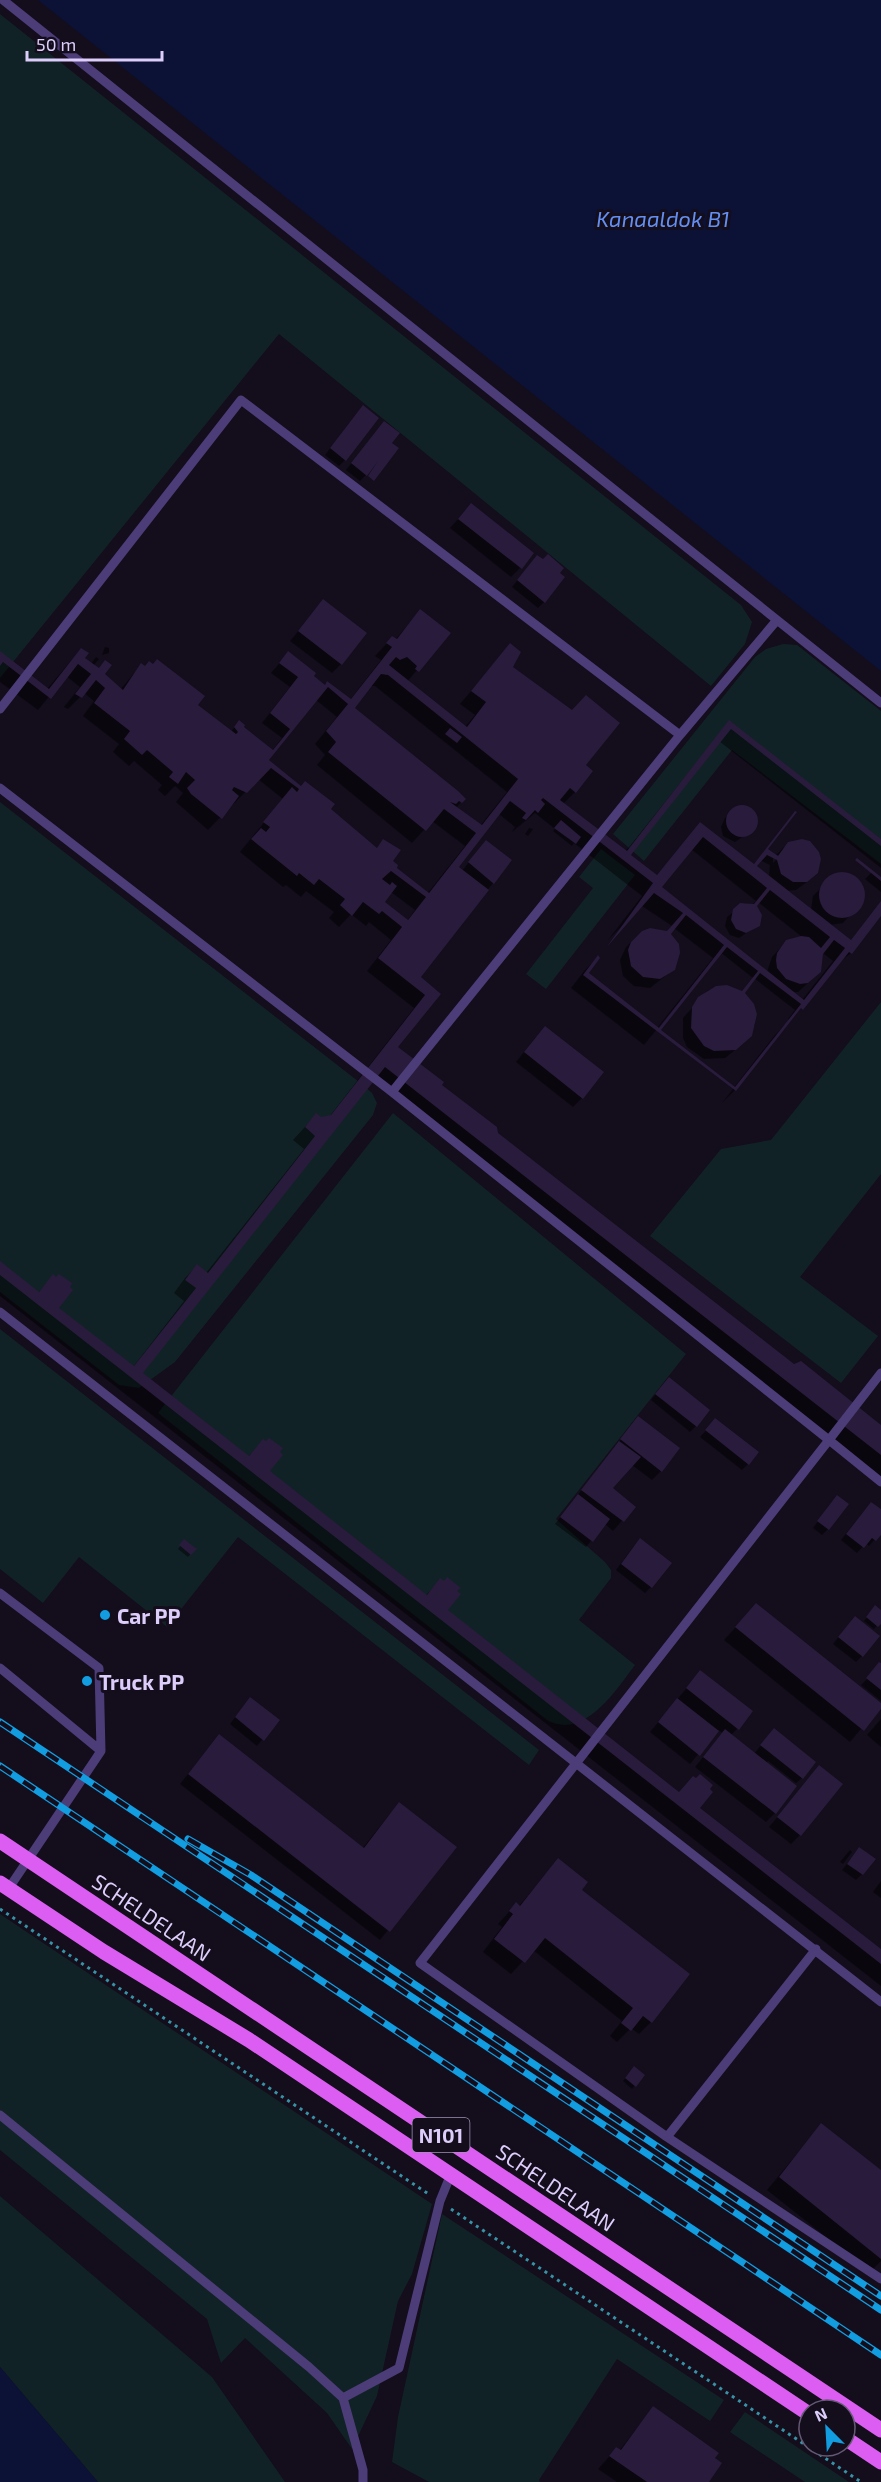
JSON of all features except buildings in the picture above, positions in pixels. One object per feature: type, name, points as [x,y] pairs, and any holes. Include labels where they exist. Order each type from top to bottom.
[{"type":"main road","name":"SCHELDELAAN","points":[[0,1841],[881,2430]]},
{"type":"main road","name":"N101","points":[[4,1886],[104,1952],[249,2040],[797,2406]]},
{"type":"main road","points":[[857,2446],[881,2462]]},
{"type":"lane","points":[[3,0],[881,703]]},
{"type":"lane","points":[[0,709],[242,400],[680,735]]},
{"type":"lane","points":[[393,1092],[680,735],[777,620]]},
{"type":"lane","points":[[0,788],[393,1092],[881,1482]]},
{"type":"lane","points":[[0,1312],[881,2002]]},
{"type":"lane","points":[[881,1373],[420,1963],[667,2137],[881,2279]]},
{"type":"lane","points":[[0,1593],[99,1668],[101,1751],[28,1860],[4,1886]]},
{"type":"lane","points":[[0,1668],[101,1751]]},
{"type":"lane","points":[[667,2137],[816,1949]]},
{"type":"lane","points":[[0,2115],[309,2367],[343,2398],[363,2470],[363,2482]]},
{"type":"lane","points":[[343,2398],[399,2368],[440,2201],[451,2174]]},
{"type":"shaded area","points":[[0,14],[741,605],[752,622],[745,644],[711,686],[279,334],[0,678]]},
{"type":"shaded area","points":[[783,644],[797,645],[881,711],[881,864],[732,750],[644,861],[613,834],[755,657],[766,649]]},
{"type":"shaded area","points":[[0,802],[363,1085],[372,1093],[377,1103],[373,1115],[175,1362],[139,1388],[119,1385],[0,1292]]},
{"type":"shaded area","points":[[601,849],[635,875],[546,989],[526,974],[593,888],[579,877]]},
{"type":"shaded area","points":[[881,1002],[881,1174],[800,1277],[878,1336],[841,1383],[650,1236],[721,1149],[771,1140]]},
{"type":"shaded area","points":[[393,1113],[686,1354],[556,1519],[611,1570],[611,1578],[579,1620],[635,1665],[619,1687],[598,1709],[574,1724],[561,1725],[547,1720],[158,1413]]},
{"type":"shaded area","points":[[0,1329],[539,1750],[529,1765],[238,1537],[167,1627],[79,1557],[43,1603],[0,1569]]},
{"type":"shaded area","points":[[0,1914],[432,2204],[412,2274],[398,2301],[377,2396],[352,2449],[327,2413],[245,2338],[221,2363],[207,2319],[0,2150]]},
{"type":"shaded area","points":[[0,2196],[212,2377],[285,2482],[98,2482],[0,2367]]},
{"type":"shaded area","points":[[442,2214],[724,2400],[710,2421],[617,2359],[539,2480],[540,2482],[429,2482],[392,2462],[398,2417]]},
{"type":"shaded area","points":[[745,2412],[797,2447],[797,2458],[813,2458],[849,2482],[805,2482],[730,2432]]},
{"type":"water","name":"Kanaaldok B1","points":[[38,0],[881,0],[881,671]]},
{"type":"water","points":[[0,2367],[98,2482],[0,2482]]},
{"type":"railway","points":[[0,1722],[881,2310]]},
{"type":"railway","points":[[0,1766],[881,2355]]},
{"type":"railway","points":[[188,1839],[251,1875],[881,2296]]},
{"type":"place","name":"Car PP","points":[[105,1615]]},
{"type":"place","name":"Truck PP","points":[[87,1681]]}]
